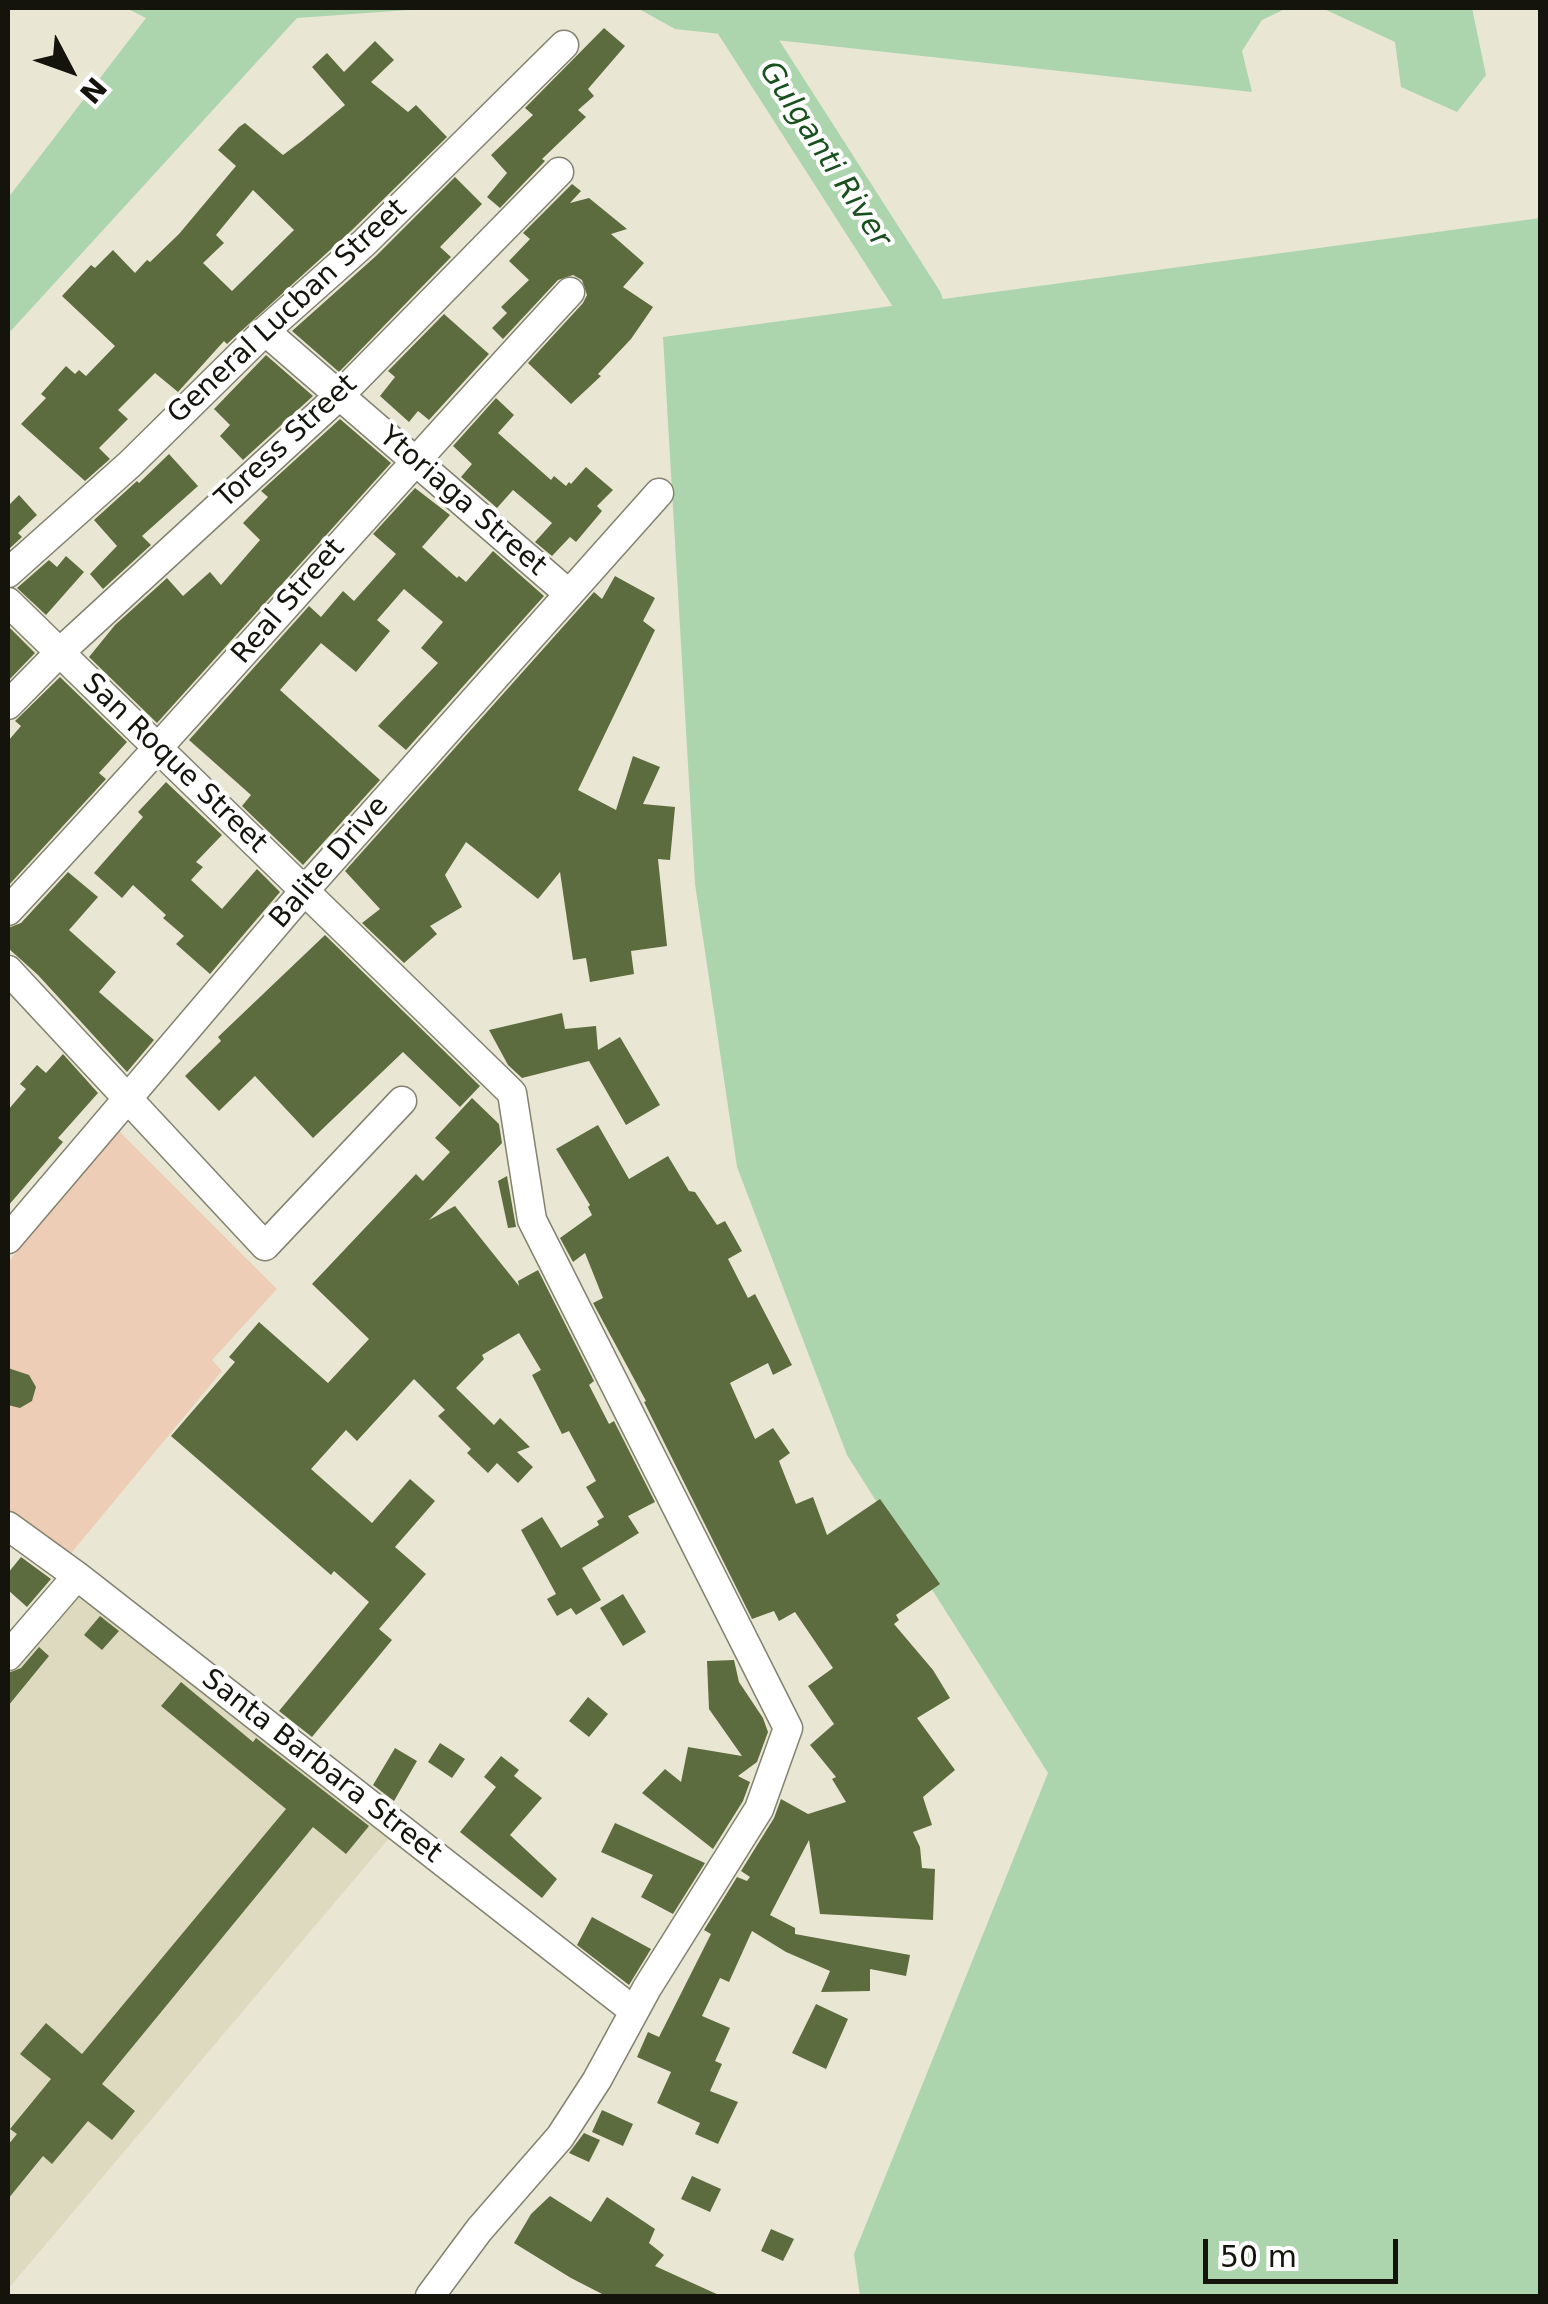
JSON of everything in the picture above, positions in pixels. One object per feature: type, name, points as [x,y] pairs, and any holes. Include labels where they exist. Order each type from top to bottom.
[{"type":"street","name":"General Lucban Street","points":[[8,574],[364,243],[564,45]]},
{"type":"street","name":"Toress Street","points":[[8,705],[59,653],[340,395],[559,172]]},
{"type":"street","name":"Real Street","points":[[8,912],[158,751],[413,462],[570,292]]},
{"type":"street","name":"Ytoriaga Street","points":[[265,331],[569,594]]},
{"type":"street","name":"Balite Drive","points":[[8,1238],[306,890],[659,494]]},
{"type":"street","name":"San Roque Street","points":[[8,602],[512,1093],[532,1220],[788,1728],[759,1808],[634,2011]]},
{"type":"street","points":[[8,970],[266,1246],[402,1101]]},
{"type":"street","name":"Santa Barbara Street","points":[[8,1526],[634,2011]]},
{"type":"street","points":[[8,1656],[76,1576]]},
{"type":"street","points":[[430,2296],[478,2230],[560,2136],[597,2080],[634,2011]]},
{"type":"shaded area","points":[[126,8],[437,8],[297,18],[8,334],[8,198],[146,18]]},
{"type":"shaded area","points":[[617,8],[1287,8],[1262,20],[1242,51],[1252,92],[675,29],[641,10]]},
{"type":"shaded area","points":[[1322,8],[1472,8],[1486,75],[1457,112],[1401,87],[1395,42]]},
{"type":"shaded area","points":[[1540,218],[1540,2296],[860,2296],[854,2254],[1048,1773],[847,1455],[737,1167],[695,884],[663,337]]},
{"type":"shaded area","points":[[118,1130],[277,1289],[212,1360],[222,1371],[68,1557],[8,1510],[8,1262]]},
{"type":"shaded area","points":[[75,1585],[391,1836],[8,2289],[8,1662]]},
{"type":"building","points":[[604,28],[625,46],[588,89],[594,96],[578,110],[586,117],[542,159],[545,161],[500,208],[487,197],[507,173],[491,155],[533,115],[525,108]]},
{"type":"building","points":[[375,41],[394,60],[371,82],[408,112],[416,105],[447,137],[352,230],[227,344],[224,341],[178,392],[155,373],[118,410],[128,419],[99,448],[110,459],[85,481],[21,424],[46,398],[41,394],[66,366],[75,374],[79,370],[86,376],[115,346],[62,296],[91,265],[95,268],[113,250],[135,273],[147,260],[150,262],[236,166],[218,150],[239,127],[245,123],[283,155],[345,105],[312,67],[327,53],[344,72]],"holes":[[[253,190],[294,230],[232,291],[203,263],[224,243],[216,235]]]},
{"type":"building","points":[[455,177],[482,204],[440,247],[451,257],[339,372],[292,331],[376,256]]},
{"type":"building","points":[[572,184],[581,191],[570,203],[589,198],[627,229],[611,234],[644,263],[623,287],[653,307],[631,339],[598,374],[601,376],[571,404],[528,363],[583,303],[587,295],[582,280],[573,275],[558,280],[503,339],[492,328],[507,313],[501,307],[529,280],[509,261],[530,239],[523,233]]},
{"type":"building","points":[[444,314],[489,354],[429,420],[418,411],[409,422],[380,396],[395,377],[388,371]]},
{"type":"building","points":[[266,355],[313,396],[243,460],[220,436],[230,425],[214,409]]},
{"type":"building","points":[[496,398],[514,415],[498,433],[551,480],[554,476],[566,486],[586,467],[613,490],[597,506],[602,511],[576,542],[570,537],[552,556],[535,542],[552,523],[513,490],[497,508],[461,477],[472,464],[453,446]]},
{"type":"building","points":[[340,419],[391,463],[157,723],[89,657],[115,625],[167,578],[183,596],[210,572],[221,585],[260,540],[243,523],[268,497],[261,491]]},
{"type":"building","points":[[169,454],[198,486],[142,536],[151,545],[103,589],[90,574],[117,546],[94,520]]},
{"type":"building","points":[[415,488],[450,515],[422,547],[457,578],[466,582],[493,551],[544,596],[406,750],[378,726],[438,663],[421,648],[443,622],[404,589],[377,620],[390,631],[356,672],[321,643],[280,690],[380,780],[303,865],[242,806],[251,795],[189,740],[309,606],[321,617],[343,591],[354,601],[396,554],[373,534]]},
{"type":"building","points":[[19,495],[37,515],[18,533],[22,537],[8,550],[8,506]]},
{"type":"building","points":[[66,556],[84,572],[46,615],[17,588],[49,560],[57,567]]},
{"type":"building","points":[[615,576],[655,598],[643,621],[655,630],[578,790],[616,810],[633,756],[660,767],[643,804],[675,807],[670,860],[658,859],[667,946],[631,951],[634,974],[590,982],[586,958],[573,960],[560,872],[538,899],[466,842],[445,875],[462,907],[430,926],[437,934],[404,963],[362,923],[380,909],[345,871],[594,592],[602,599]]},
{"type":"building","points":[[8,626],[35,653],[8,681]]},
{"type":"building","points":[[60,677],[127,742],[99,773],[106,779],[8,886],[8,741],[21,726],[15,721]]},
{"type":"building","points":[[166,782],[222,835],[196,862],[203,867],[191,880],[222,909],[257,869],[280,892],[210,974],[176,944],[184,936],[133,885],[122,898],[94,873],[143,817],[138,812]]},
{"type":"building","points":[[68,872],[98,897],[69,930],[116,972],[99,992],[154,1040],[127,1072],[8,948],[8,928],[21,923]]},
{"type":"building","points":[[325,935],[480,1086],[460,1107],[403,1052],[313,1138],[255,1076],[219,1111],[185,1076],[221,1041],[218,1037]]},
{"type":"building","points":[[562,1013],[565,1029],[596,1026],[598,1050],[620,1037],[660,1105],[626,1125],[589,1061],[522,1078],[508,1065],[489,1030]]},
{"type":"building","points":[[63,1054],[98,1093],[58,1138],[63,1142],[8,1206],[8,1110],[26,1089],[20,1084],[37,1065],[46,1073]]},
{"type":"building","points":[[472,1098],[499,1124],[502,1143],[429,1220],[455,1206],[519,1286],[518,1281],[538,1270],[594,1381],[589,1385],[609,1424],[614,1421],[655,1502],[628,1516],[639,1533],[582,1568],[601,1600],[576,1615],[571,1608],[557,1616],[547,1599],[556,1594],[521,1530],[542,1517],[561,1548],[599,1525],[597,1521],[604,1517],[586,1487],[596,1481],[569,1431],[562,1434],[532,1375],[541,1370],[519,1333],[482,1355],[484,1359],[456,1388],[494,1425],[500,1418],[530,1447],[517,1452],[533,1467],[518,1483],[497,1463],[488,1473],[467,1453],[471,1449],[438,1416],[445,1410],[414,1379],[357,1441],[346,1430],[311,1469],[372,1523],[410,1479],[435,1501],[395,1547],[426,1574],[379,1629],[392,1640],[312,1737],[279,1711],[369,1602],[334,1571],[331,1575],[171,1436],[235,1362],[229,1357],[259,1322],[328,1383],[369,1339],[312,1284],[416,1174],[423,1181],[450,1152],[435,1138]]},
{"type":"building","points":[[598,1125],[629,1179],[668,1156],[689,1191],[695,1192],[717,1225],[725,1221],[742,1251],[728,1259],[748,1298],[755,1294],[792,1365],[773,1375],[768,1363],[730,1383],[755,1439],[773,1428],[790,1453],[779,1461],[796,1504],[813,1497],[827,1535],[880,1499],[940,1584],[896,1615],[899,1620],[894,1624],[933,1670],[950,1698],[917,1718],[955,1770],[923,1797],[932,1825],[913,1832],[920,1847],[922,1868],[935,1869],[933,1920],[820,1914],[809,1840],[770,1915],[795,1928],[795,1934],[910,1955],[906,1976],[870,1969],[870,1991],[821,1992],[830,1971],[786,1952],[752,1931],[729,1982],[720,1978],[702,2016],[730,2028],[715,2061],[722,2064],[710,2091],[738,2102],[718,2144],[695,2134],[700,2123],[657,2103],[671,2072],[637,2057],[648,2032],[659,2037],[711,1934],[704,1930],[737,1877],[747,1881],[750,1877],[741,1871],[774,1818],[781,1799],[808,1814],[846,1802],[832,1779],[836,1777],[810,1745],[834,1724],[808,1686],[833,1668],[795,1612],[779,1621],[774,1611],[752,1619],[646,1401],[593,1303],[603,1298],[585,1253],[573,1262],[560,1238],[592,1215],[590,1205],[556,1149]]},
{"type":"building","points":[[507,1176],[516,1227],[508,1228],[498,1181]]},
{"type":"building","points":[[8,1368],[29,1375],[36,1387],[32,1401],[20,1408],[8,1405]]},
{"type":"building","points":[[21,1557],[51,1579],[27,1607],[8,1590],[8,1573]]},
{"type":"building","points":[[623,1594],[646,1632],[623,1646],[600,1608]]},
{"type":"building","points":[[100,1616],[119,1631],[102,1650],[84,1635]]},
{"type":"building","points":[[39,1647],[49,1656],[8,1706],[8,1673],[21,1668]]},
{"type":"building","points":[[734,1660],[739,1682],[768,1732],[757,1762],[738,1776],[750,1782],[743,1801],[713,1849],[642,1793],[665,1769],[681,1782],[688,1747],[742,1756],[709,1709],[707,1661]]},
{"type":"building","points":[[181,1682],[253,1742],[256,1738],[369,1826],[346,1854],[313,1827],[102,2084],[135,2111],[112,2140],[88,2121],[52,2164],[43,2156],[8,2199],[8,2145],[17,2134],[10,2129],[51,2079],[20,2054],[46,2023],[82,2054],[286,1809],[161,1706]]},
{"type":"building","points":[[588,1697],[608,1714],[589,1737],[569,1721]]},
{"type":"building","points":[[440,1743],[465,1759],[452,1778],[428,1762]]},
{"type":"building","points":[[395,1748],[417,1761],[394,1801],[373,1785]]},
{"type":"building","points":[[501,1756],[519,1770],[514,1776],[542,1798],[510,1835],[557,1879],[542,1898],[460,1832],[496,1787],[484,1777]]},
{"type":"building","points":[[615,1823],[705,1863],[673,1914],[641,1897],[653,1875],[601,1852]]},
{"type":"building","points":[[592,1917],[651,1949],[629,1985],[577,1945]]},
{"type":"building","points":[[816,2004],[848,2019],[826,2069],[792,2053]]},
{"type":"building","points":[[602,2110],[633,2124],[623,2146],[592,2132]]},
{"type":"building","points":[[584,2133],[600,2140],[589,2162],[569,2153]]},
{"type":"building","points":[[692,2176],[721,2189],[710,2212],[681,2199]]},
{"type":"building","points":[[550,2196],[591,2222],[607,2197],[655,2229],[649,2243],[664,2255],[655,2266],[721,2296],[606,2296],[571,2278],[514,2243],[531,2214]]},
{"type":"building","points":[[771,2229],[794,2239],[783,2261],[761,2251]]},
{"type":"waterway","name":"Gulganti River","points":[[730,8],[919,303]]}]
